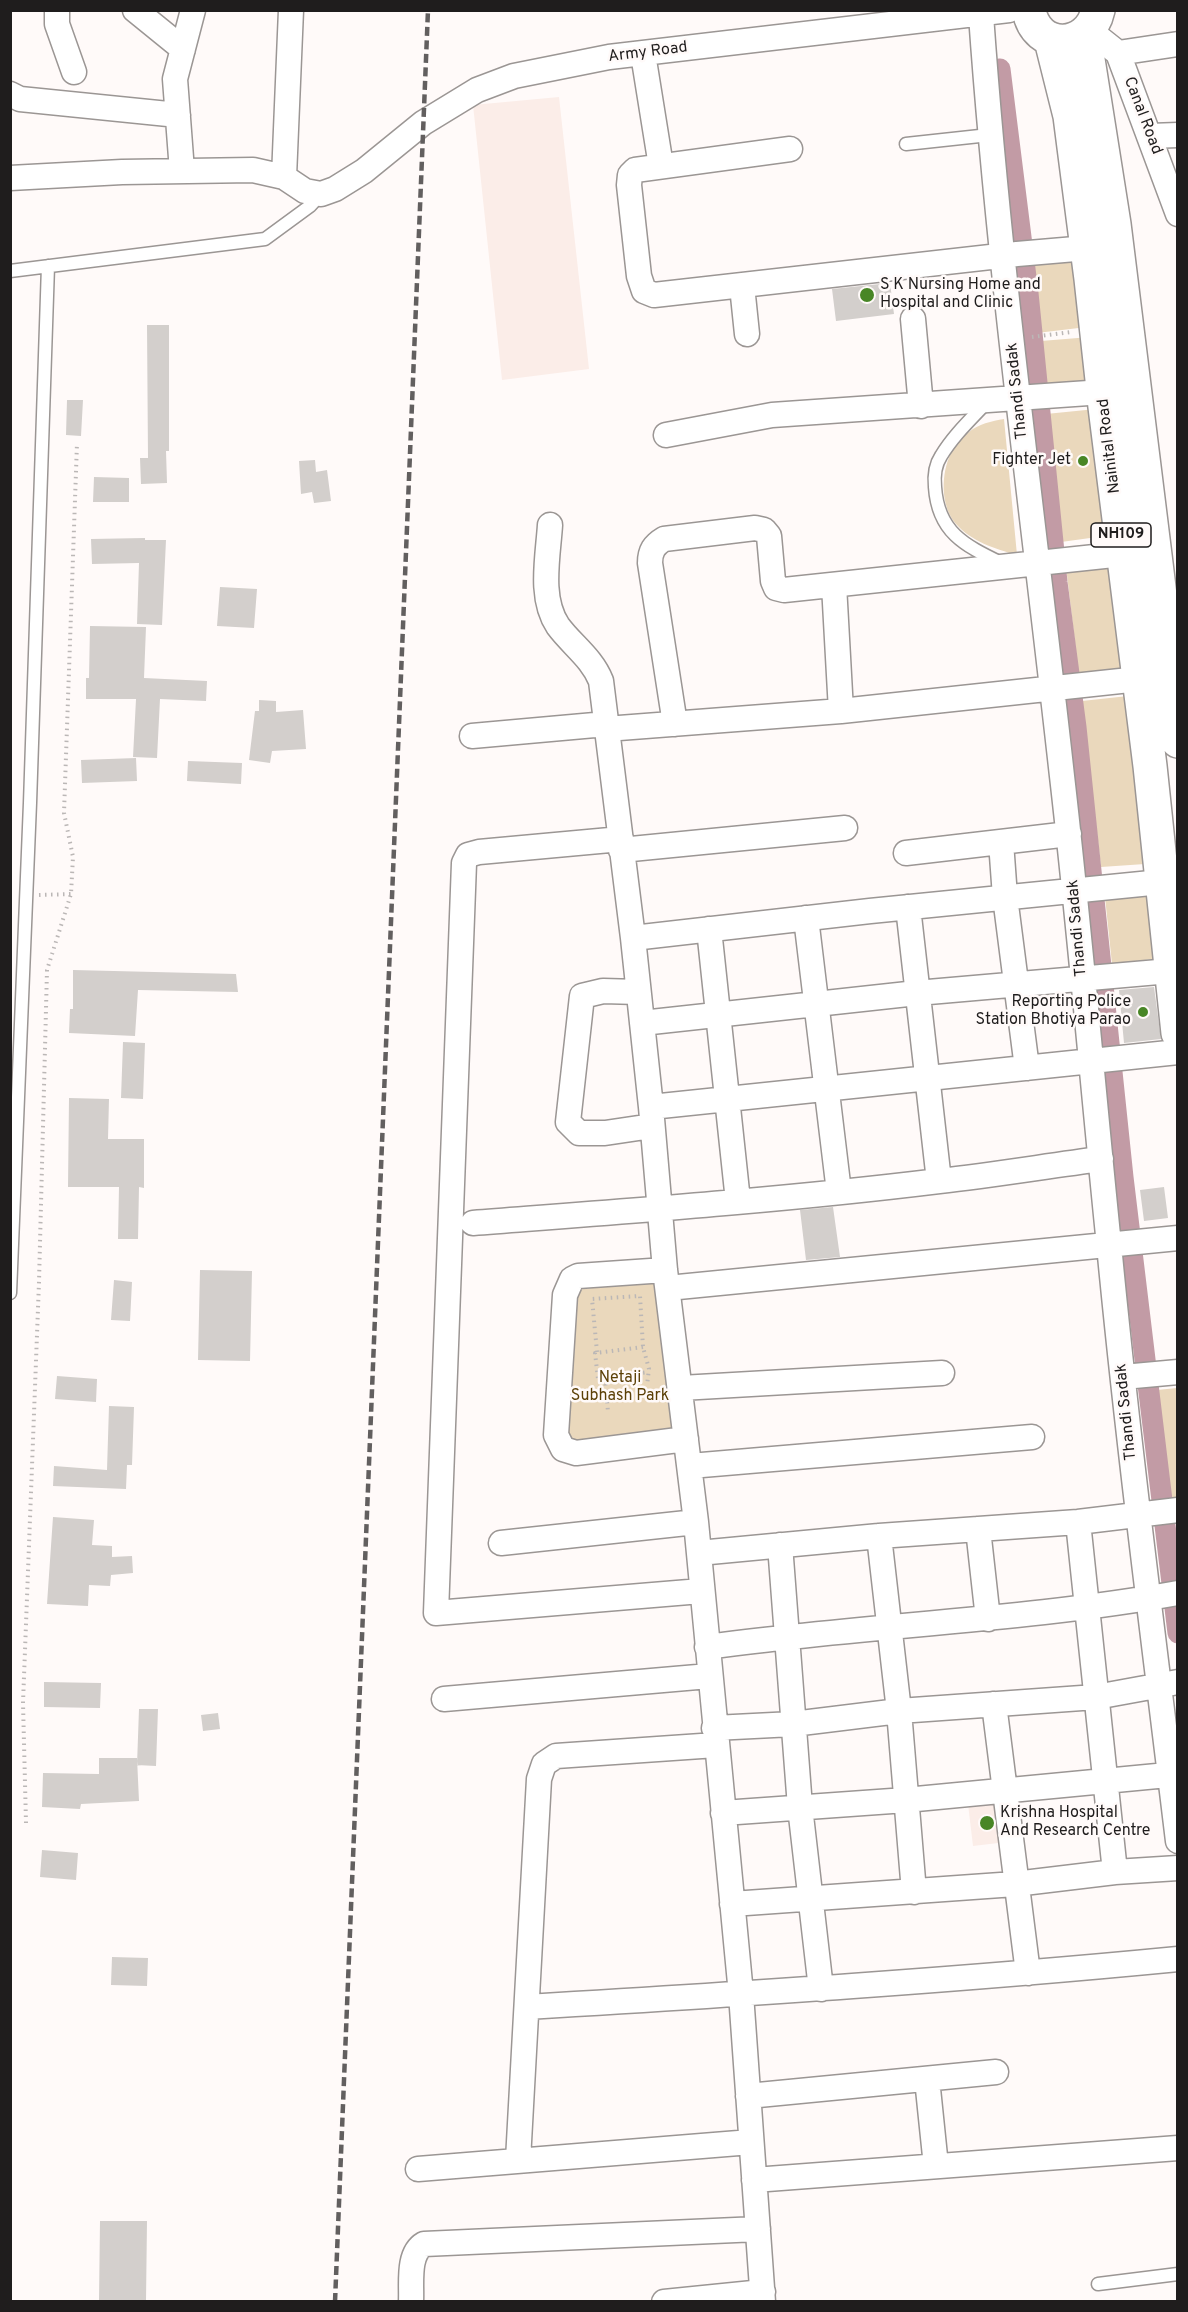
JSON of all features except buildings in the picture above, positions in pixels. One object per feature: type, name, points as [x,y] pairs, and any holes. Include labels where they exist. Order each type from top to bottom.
[{"type":"highway","points":[[1029,10],[1035,27],[1051,40],[1072,41],[1090,25]]},
{"type":"highway","name":"Nainital Road","points":[[1090,25],[1114,224],[1124,554],[1178,1033]]},
{"type":"highway","name":"Nainital Road","points":[[1051,40],[1070,116],[1096,329],[1119,390],[1178,741]]},
{"type":"street","points":[[57,10],[57,24],[74,72]]},
{"type":"street","points":[[135,10],[183,49]]},
{"type":"street","points":[[182,171],[175,79],[193,10]]},
{"type":"street","points":[[284,177],[291,10]]},
{"type":"street","name":"Army Road","points":[[321,194],[335,189],[364,171],[423,123],[477,90],[514,76],[609,57],[1009,10]]},
{"type":"street","name":"Thandi Sadak","points":[[981,15],[989,135],[1016,254],[1032,397],[1063,688],[1069,834],[1087,889],[1104,1059],[1101,1159],[1123,1244],[1148,1375],[1161,1511],[1163,1596],[1171,1683],[1178,1841]]},
{"type":"street","points":[[1090,25],[1118,52],[1178,44]]},
{"type":"street","name":"Canal Road","points":[[1118,52],[1178,214]]},
{"type":"street","points":[[644,54],[661,166]]},
{"type":"street","points":[[10,94],[20,99],[178,115]]},
{"type":"street","points":[[1150,136],[1178,135]]},
{"type":"street","points":[[790,149],[635,170],[630,175],[629,185],[639,276],[644,291],[654,295],[1087,248]]},
{"type":"street","points":[[10,178],[254,170],[284,177],[305,191],[321,194]]},
{"type":"street","points":[[742,285],[747,334]]},
{"type":"street","points":[[913,319],[921,406]]},
{"type":"street","points":[[666,435],[772,415],[1119,390]]},
{"type":"street","points":[[550,525],[547,595],[550,611],[559,626],[596,668],[601,681],[633,938],[666,1279],[681,1388],[699,1553],[741,1994],[763,2297],[664,2301]]},
{"type":"street","points":[[675,724],[650,563],[650,553],[656,544],[664,539],[754,528],[764,530],[769,536],[776,588],[784,590],[1124,554]]},
{"type":"street","points":[[834,585],[841,711]]},
{"type":"street","points":[[472,736],[841,711],[1139,679]]},
{"type":"street","points":[[701,1591],[435,1613],[464,863],[468,855],[478,852],[845,828]]},
{"type":"street","points":[[906,853],[1069,834]]},
{"type":"street","points":[[1001,842],[1005,897],[1027,1068]]},
{"type":"street","points":[[633,938],[908,907],[1161,882]]},
{"type":"street","points":[[908,907],[939,1181]]},
{"type":"street","points":[[806,918],[839,1192]]},
{"type":"street","points":[[709,929],[738,1201]]},
{"type":"street","points":[[642,1023],[917,993],[1170,971]]},
{"type":"street","points":[[638,992],[603,991],[582,996],[568,1122],[579,1133],[605,1133],[651,1117],[726,1100],[1178,1052]]},
{"type":"street","points":[[473,1223],[660,1209],[839,1192],[1101,1159]]},
{"type":"street","points":[[686,1439],[576,1453],[563,1449],[556,1435],[565,1295],[572,1279],[578,1276],[666,1279],[1178,1238]]},
{"type":"street","points":[[681,1388],[942,1373]]},
{"type":"street","points":[[690,1466],[1032,1437]]},
{"type":"street","points":[[699,1553],[879,1536],[1078,1522],[1161,1511]]},
{"type":"street","points":[[501,1543],[696,1522]]},
{"type":"street","points":[[1078,1522],[1115,1872]]},
{"type":"street","points":[[978,1528],[988,1619]]},
{"type":"street","points":[[879,1536],[891,1626],[914,1892]]},
{"type":"street","points":[[780,1545],[800,1807],[821,1989]]},
{"type":"street","points":[[707,1647],[787,1636],[988,1619],[1163,1596]]},
{"type":"street","points":[[444,1699],[709,1676]]},
{"type":"street","points":[[518,2160],[539,1779],[544,1764],[556,1756],[715,1737],[793,1724],[899,1711],[1096,1697],[1171,1683]]},
{"type":"street","points":[[994,1704],[1028,1973]]},
{"type":"street","points":[[723,1813],[906,1800],[1174,1774]]},
{"type":"street","points":[[732,1904],[1016,1884],[1115,1872],[1178,1868]]},
{"type":"street","points":[[527,2007],[821,1989],[1178,1959]]},
{"type":"street","points":[[748,2096],[996,2072]]},
{"type":"street","points":[[927,2079],[936,2166]]},
{"type":"street","points":[[418,2169],[751,2142]]},
{"type":"street","points":[[754,2180],[1178,2148]]},
{"type":"street","points":[[411,2301],[413,2258],[418,2248],[424,2244],[758,2229]]},
{"type":"lane","points":[[906,144],[989,135]]},
{"type":"lane","points":[[10,271],[265,239],[310,206],[321,194]]},
{"type":"lane","points":[[10,1293],[27,895],[48,266]]},
{"type":"lane","points":[[988,401],[954,436],[939,458],[934,476],[936,503],[942,522],[952,532],[971,547],[1008,566]]},
{"type":"lane","points":[[1098,2283],[1178,2274]]},
{"type":"path","points":[[1031,337],[1096,329]]},
{"type":"path","points":[[26,1823],[23,1703],[39,1282],[47,970],[71,894],[73,857],[64,813],[76,443]]},
{"type":"path","points":[[27,895],[71,894]]},
{"type":"path","points":[[647,1385],[649,1362],[643,1347],[640,1296],[592,1299],[598,1379],[648,1372]]},
{"type":"path","points":[[597,1352],[643,1347]]},
{"type":"path","points":[[605,1378],[608,1412]]},
{"type":"shaded area","points":[[559,97],[589,369],[502,380],[473,105]]},
{"type":"shaded area","name":"Krishna Hospital And Research Centre","points":[[1003,1800],[1007,1842],[973,1846],[968,1804]]},
{"type":"green space","points":[[1079,255],[1087,327],[1037,333],[1030,261]]},
{"type":"green space","points":[[1090,337],[1095,387],[1045,390],[1041,341]]},
{"type":"green space","points":[[1096,409],[1112,535],[1061,542],[1046,414]]},
{"type":"green space","points":[[1004,419],[1017,555],[984,544],[962,530],[947,508],[944,489],[945,470],[956,445],[977,427]]},
{"type":"green space","points":[[1114,560],[1127,671],[1079,676],[1066,567]]},
{"type":"green space","points":[[1128,696],[1145,864],[1101,867],[1082,701]]},
{"type":"green space","points":[[1146,892],[1153,959],[1112,964],[1105,897]]},
{"type":"green space","name":"Netaji Subhash Park","points":[[656,1280],[673,1431],[568,1443],[576,1290]]},
{"type":"green space","points":[[1177,1388],[1177,1500],[1168,1501],[1157,1390]]},
{"type":"waterway","points":[[1000,69],[1028,293],[1057,582],[1076,727],[1123,1177],[1178,1633]]},
{"type":"railway","points":[[335,2302],[428,10]]},
{"type":"place","name":"S K Nursing Home and Hospital and Clinic","points":[[867,295]]},
{"type":"place","name":"Fighter Jet","points":[[1083,461]]},
{"type":"place","name":"Reporting Police Station Bhotiya Parao","points":[[1143,1012]]},
{"type":"place","name":"Krishna Hospital And Research Centre","points":[[987,1823]]}]
